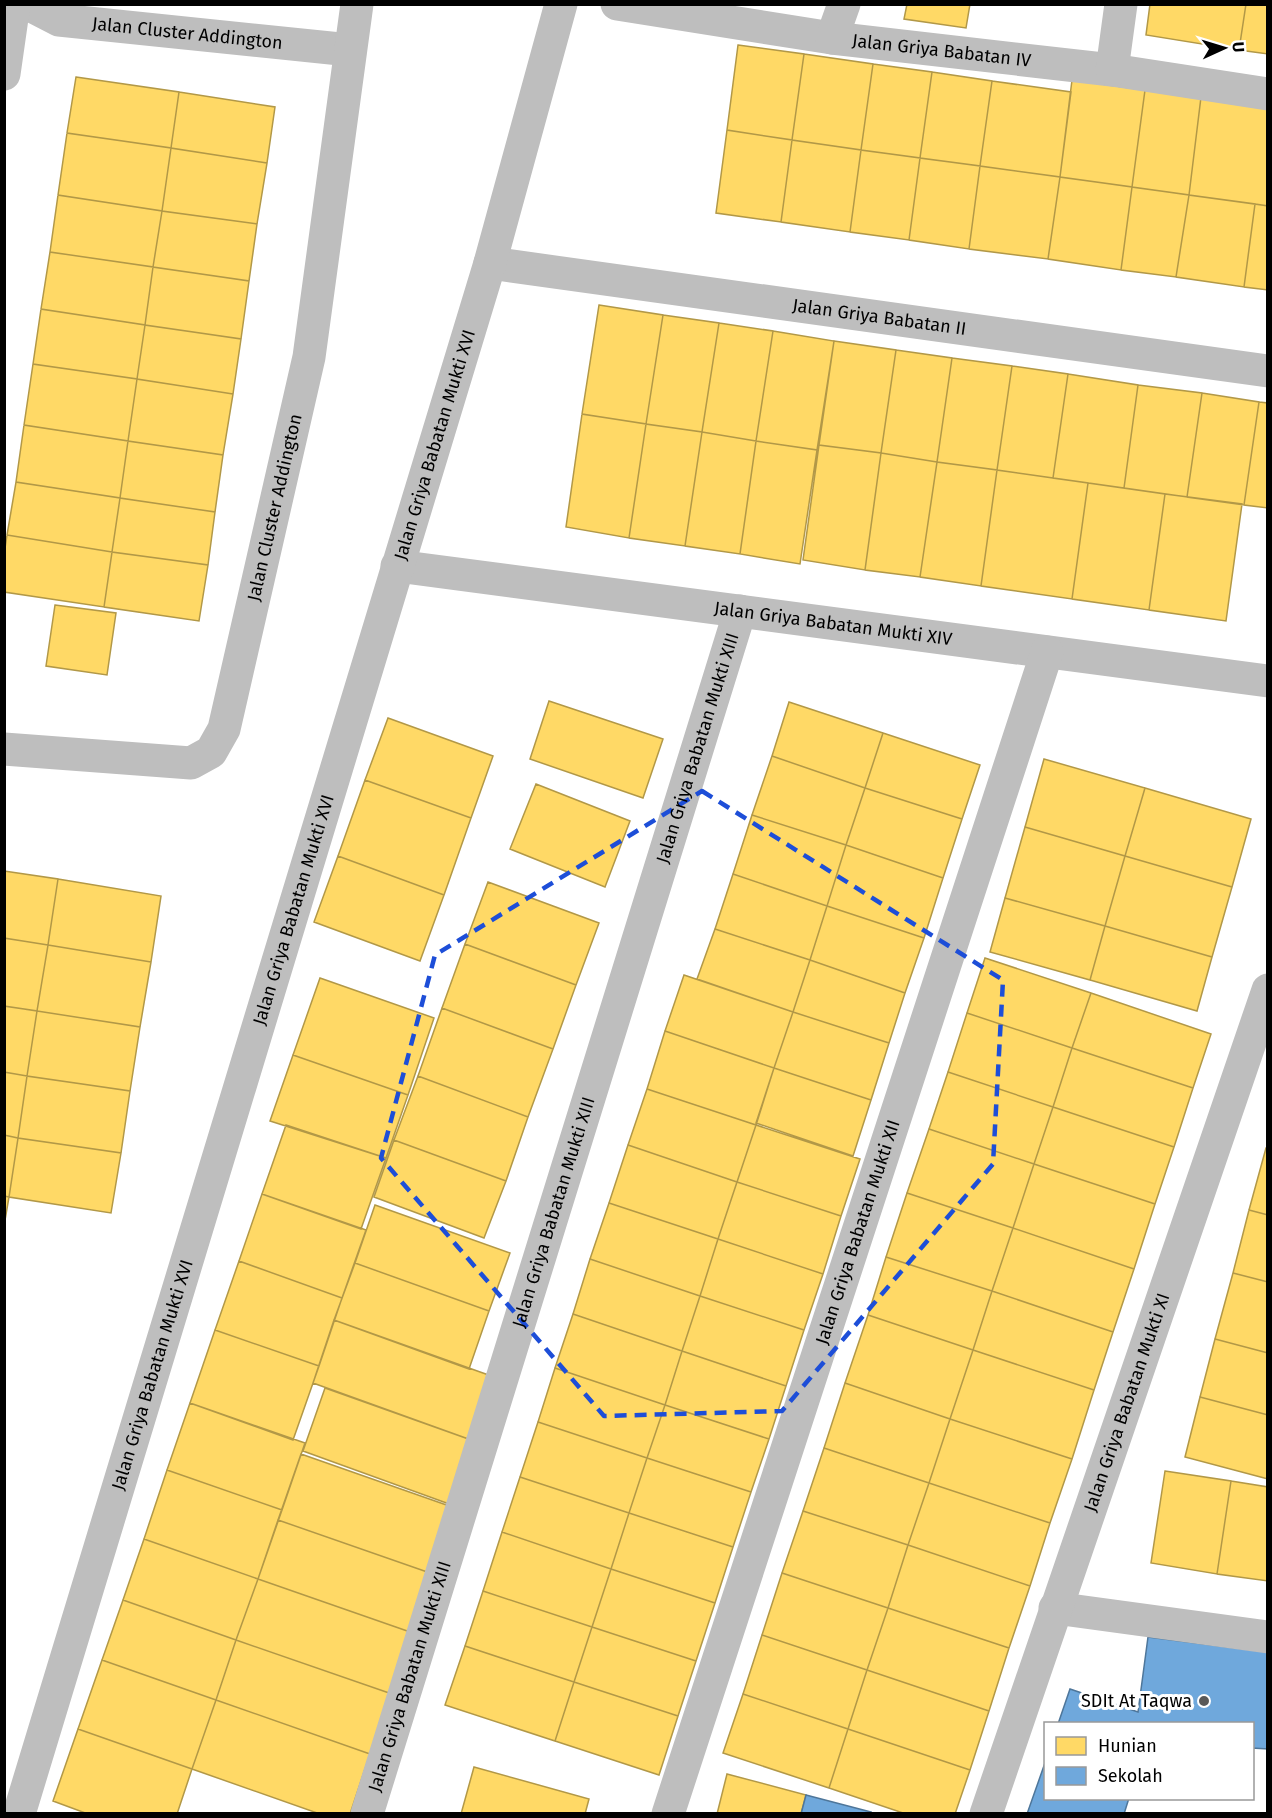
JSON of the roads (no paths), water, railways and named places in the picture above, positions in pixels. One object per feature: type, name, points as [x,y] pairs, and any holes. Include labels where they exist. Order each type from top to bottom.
[{"type":"street","points":[[4,74],[7,39],[14,4]]},
{"type":"street","name":"Jalan Cluster Addington","points":[[28,4],[59,20],[350,50]]},
{"type":"street","name":"Jalan Cluster Addington","points":[[4,749],[191,764],[211,752],[224,729],[309,357],[357,4]]},
{"type":"street","name":"Jalan Griya Babatan Mukti XVI","points":[[19,1814],[489,263],[561,4]]},
{"type":"street","name":"Jalan Griya Babatan IV","points":[[617,4],[832,38],[1112,70],[1268,94]]},
{"type":"street","points":[[832,38],[844,4]]},
{"type":"street","points":[[1112,70],[1121,4]]},
{"type":"street","name":"Jalan Cluster Addington","points":[[7,39],[59,20]]},
{"type":"street","name":"Jalan Griya Babatan II","points":[[489,263],[1268,371]]},
{"type":"street","name":"Jalan Griya Babatan Mukti XIV","points":[[397,566],[1268,681]]},
{"type":"street","name":"Jalan Griya Babatan Mukti XIII","points":[[367,1814],[740,611]]},
{"type":"street","name":"Jalan Griya Babatan Mukti XII","points":[[668,1814],[1047,651]]},
{"type":"street","name":"Jalan Griya Babatan Mukti XI","points":[[986,1814],[1268,990]]},
{"type":"street","points":[[1055,1608],[1268,1637]]},
{"type":"place","name":"SDIt At Taqwa","points":[[1204,1701]]}]
